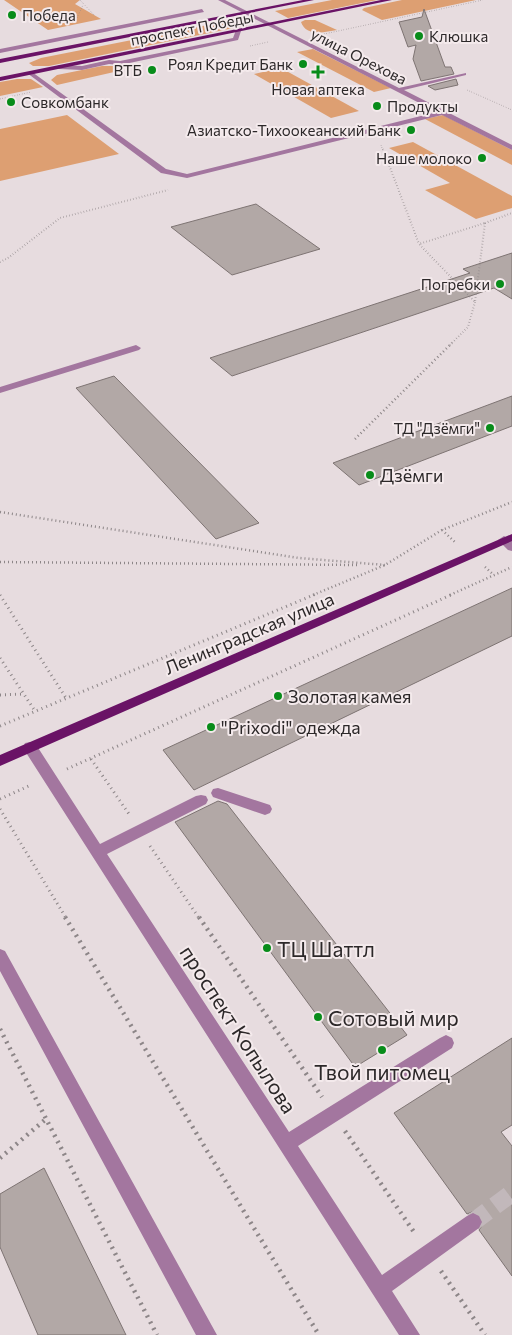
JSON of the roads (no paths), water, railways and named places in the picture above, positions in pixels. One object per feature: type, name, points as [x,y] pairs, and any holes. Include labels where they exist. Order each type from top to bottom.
[{"type":"main road","name":"проспект Победы","points":[[0,60],[312,0]]},
{"type":"main road","name":"проспект Победы","points":[[238,31],[390,0]]},
{"type":"main road","points":[[10,59],[16,64]]},
{"type":"main road","points":[[23,68],[30,73]]},
{"type":"main road","points":[[0,79],[59,68]]},
{"type":"main road","name":"Ленинградская улица","points":[[0,761],[509,542]]},
{"type":"street","name":"улица Орехова","points":[[221,0],[512,148]]},
{"type":"street","points":[[0,51],[202,11]]},
{"type":"street","points":[[59,68],[82,68],[109,62],[120,63],[236,39],[238,31]]},
{"type":"street","points":[[0,51],[10,59]]},
{"type":"street","points":[[30,73],[164,170],[187,176],[443,113]]},
{"type":"street","points":[[398,90],[464,74]]},
{"type":"street","points":[[0,390],[136,348]]},
{"type":"street","name":"проспект Копылова","points":[[30,747],[410,1335]]},
{"type":"street","points":[[218,793],[265,809]]},
{"type":"street","points":[[97,852],[202,800]]},
{"type":"street","points":[[0,956],[207,1335]]},
{"type":"street","points":[[286,1144],[446,1043]]},
{"type":"street","points":[[380,1288],[473,1222]]},
{"type":"tunnel","points":[[473,1222],[512,1193]]},
{"type":"place","name":"Победа","points":[[12,15]]},
{"type":"place","name":"Клюшка","points":[[419,36]]},
{"type":"place","name":"Роял Кредит Банк","points":[[303,64]]},
{"type":"place","name":"ВТБ","points":[[152,70]]},
{"type":"place","name":"Новая аптека","points":[[318,72]]},
{"type":"place","name":"Совкомбанк","points":[[11,102]]},
{"type":"place","name":"Продукты","points":[[377,106]]},
{"type":"place","name":"Азиатско-Тихоокеанский Банк","points":[[411,130]]},
{"type":"place","name":"Наше молоко","points":[[482,158]]},
{"type":"place","name":"Погребки","points":[[500,284]]},
{"type":"place","name":"ТД \"Дзёмги\"","points":[[490,428]]},
{"type":"place","name":"Дзёмги","points":[[370,475]]},
{"type":"place","name":"Золотая камея","points":[[278,696]]},
{"type":"place","name":"\"Prixodi\" одежда","points":[[211,727]]},
{"type":"place","name":"ТЦ Шаттл","points":[[267,948]]},
{"type":"place","name":"Сотовый мир","points":[[318,1017]]},
{"type":"place","name":"Твой питомец","points":[[382,1050]]}]
